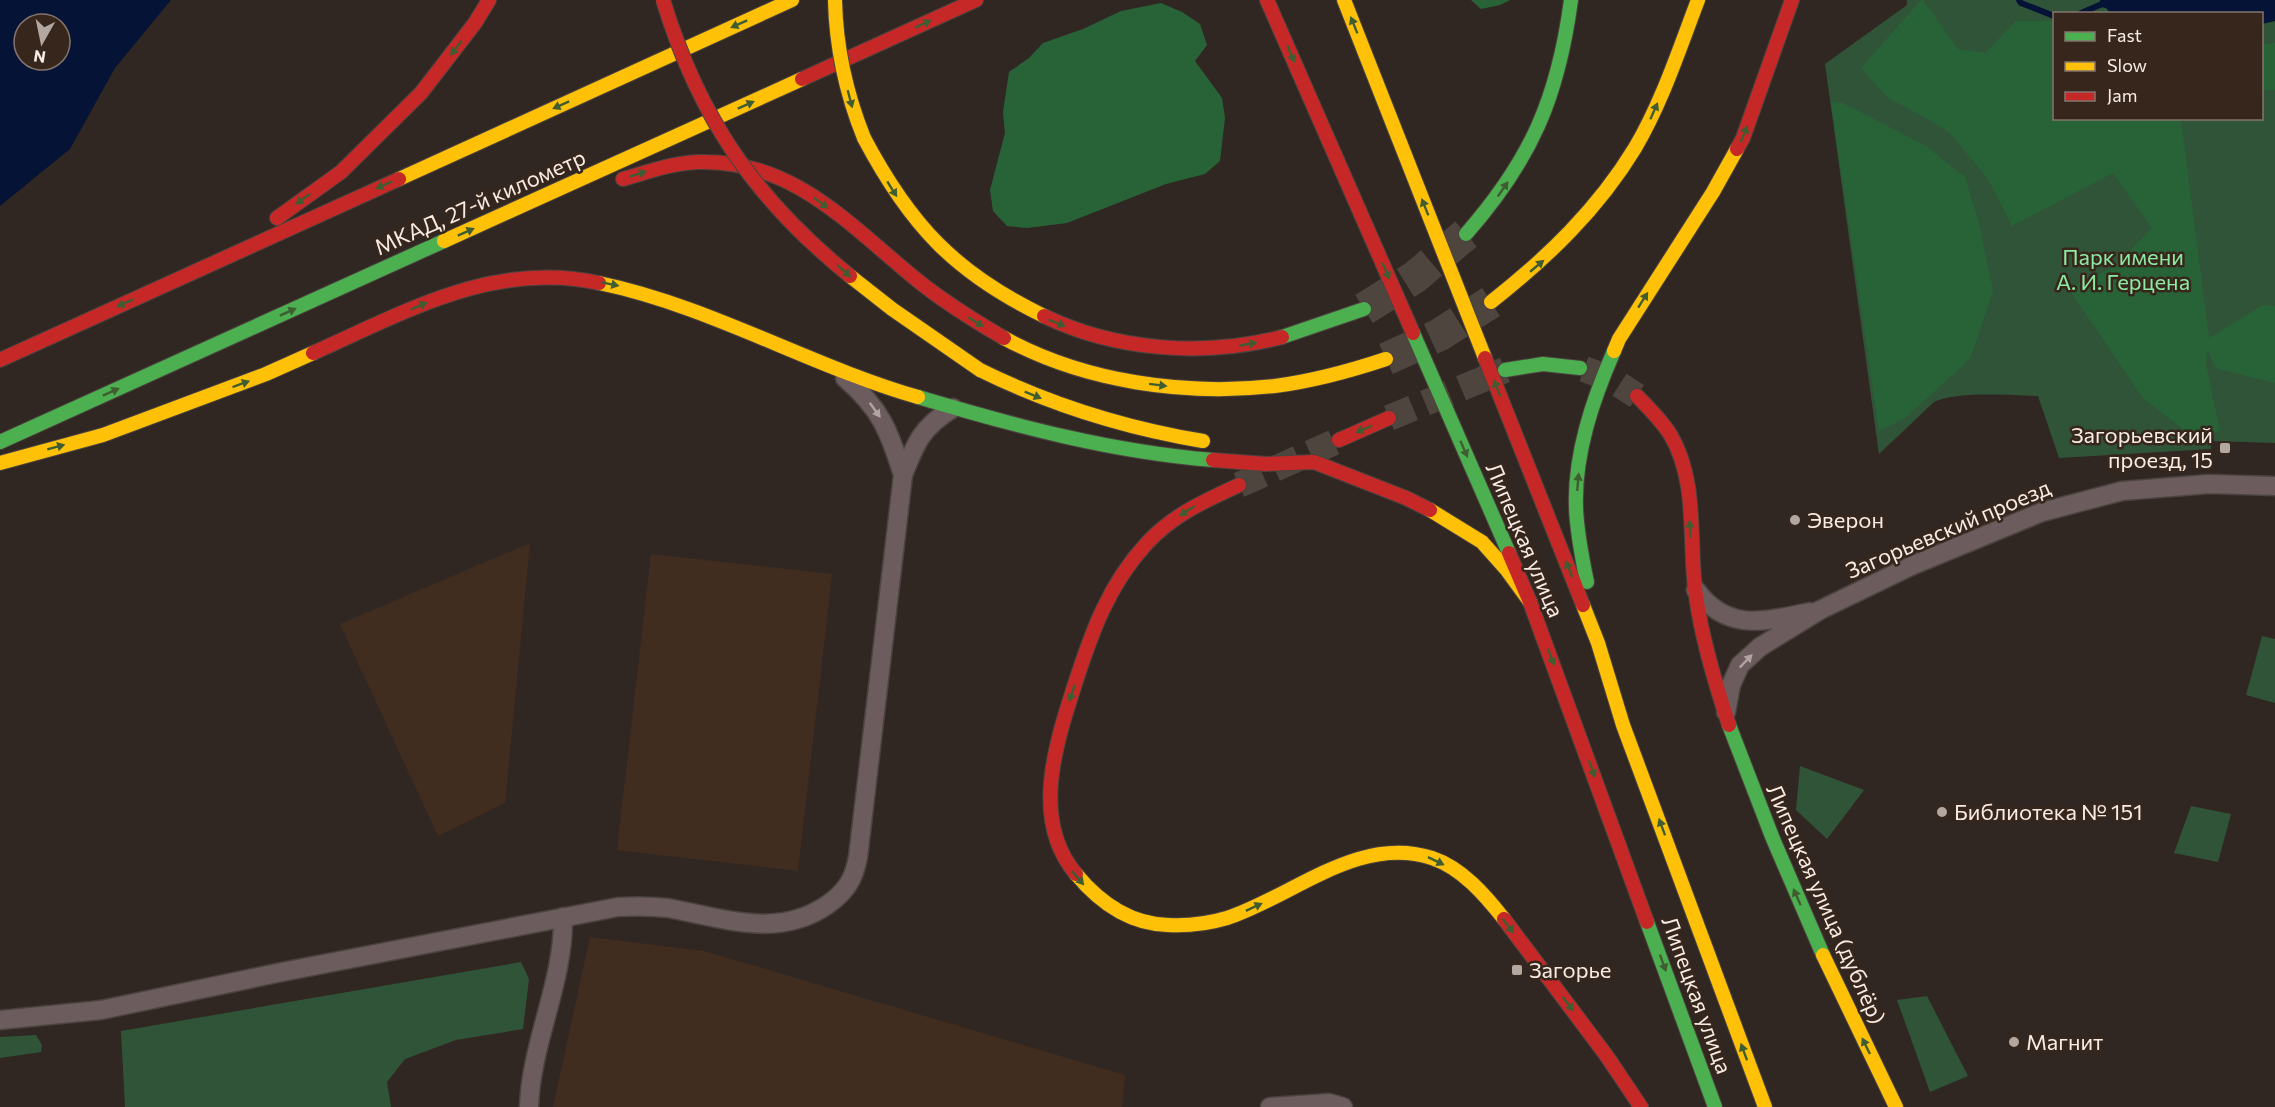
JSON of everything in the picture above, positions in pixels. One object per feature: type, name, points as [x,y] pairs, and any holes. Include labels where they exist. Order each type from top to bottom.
[{"type":"main road","points":[[178,279],[277,218],[341,172],[421,93],[475,23],[489,0]]},
{"type":"main road","points":[[663,0],[677,45],[716,127],[758,187],[782,214],[861,285],[925,332],[1010,386],[1094,416],[1166,435],[1221,444]]},
{"type":"main road","points":[[0,360],[792,0]]},
{"type":"main road","points":[[835,0],[837,34],[846,85],[873,159],[899,201],[949,257],[1005,298],[1071,329],[1095,336],[1183,350],[1213,349],[1280,338],[1364,309]]},
{"type":"main road","name":"МКАД, 27-й километр","points":[[0,442],[976,0]]},
{"type":"main road","name":"Липецкая улица","points":[[1267,0],[1530,602],[1715,1107]]},
{"type":"main road","name":"Липецкая улица","points":[[1344,0],[1598,643],[1623,725],[1765,1107]]},
{"type":"main road","points":[[1466,234],[1504,189],[1540,128],[1554,92],[1563,59],[1571,0]]},
{"type":"main road","points":[[1491,302],[1544,260],[1566,238],[1587,215],[1624,164],[1650,120],[1698,0]]},
{"type":"main road","points":[[1598,643],[1581,555],[1576,507],[1581,451],[1598,388],[1619,339],[1713,192],[1743,138],[1792,0]]},
{"type":"main road","points":[[501,216],[660,167],[704,162],[753,167],[784,178],[833,212],[905,271],[970,319],[1026,348],[1062,363],[1119,379],[1187,388],[1254,388],[1320,378],[1386,359]]},
{"type":"main road","points":[[0,463],[103,435],[266,374],[438,297],[474,286],[529,278],[558,277],[587,280],[634,290],[745,330],[834,369],[953,408],[1077,440],[1130,450],[1229,462],[1314,462]]},
{"type":"main road","points":[[1505,370],[1527,364],[1554,363],[1580,368]]},
{"type":"main road","name":"Липецкая улица (дублёр)","points":[[1637,396],[1667,430],[1682,462],[1688,487],[1694,587],[1709,661],[1725,715],[1750,783],[1835,983],[1894,1104]]},
{"type":"main road","points":[[1339,440],[1389,418]]},
{"type":"main road","points":[[1254,450],[1314,462],[1406,498],[1438,514],[1482,542],[1506,569],[1530,602]]},
{"type":"main road","points":[[1239,485],[1188,508],[1151,538],[1127,566],[1104,600],[1068,703],[1053,762],[1048,798],[1054,836],[1060,852],[1076,878],[1100,900],[1126,916],[1156,925],[1186,927],[1214,922],[1246,911],[1361,858],[1382,852],[1407,851],[1432,858],[1455,871],[1483,893],[1611,1061],[1641,1107]]},
{"type":"street","points":[[475,23],[477,0]]},
{"type":"street","points":[[834,369],[867,398],[879,414],[887,428],[903,475]]},
{"type":"street","points":[[0,1020],[101,1010],[618,907],[666,908],[765,925],[799,920],[813,914],[844,891],[852,881],[858,857],[903,475],[919,436],[936,418],[953,408]]},
{"type":"street","name":"Загорьевский проезд","points":[[1820,610],[1911,567],[2042,512],[2122,491],[2209,484],[2275,486]]},
{"type":"street","points":[[1694,587],[1707,605],[1722,614],[1737,619],[1760,622],[1820,610]]},
{"type":"street","points":[[1725,715],[1731,685],[1740,665],[1760,647],[1820,610]]},
{"type":"street","points":[[529,1107],[535,1060],[553,991],[563,932],[563,917]]},
{"type":"street","points":[[1270,1107],[1329,1103],[1343,1107]]},
{"type":"shaded area","points":[[530,543],[505,803],[438,836],[340,624]]},
{"type":"shaded area","points":[[651,554],[832,574],[798,871],[617,850]]},
{"type":"shaded area","points":[[590,937],[704,951],[1125,1075],[1122,1107],[553,1107]]},
{"type":"green space","points":[[1471,0],[1510,0],[1500,5],[1481,9]]},
{"type":"green space","name":"Парк имени А. И. Герцена","points":[[1907,0],[2275,0],[2275,443],[2211,441],[2211,449],[2059,458],[2038,396],[1985,394],[1956,396],[1934,402],[1879,454],[1825,64],[1907,5]]},
{"type":"green space","points":[[1921,0],[1958,49],[1985,53],[2016,21],[2053,21],[2053,120],[2181,120],[2209,338],[2263,305],[2275,306],[2275,383],[2218,369],[2208,349],[2206,364],[2220,431],[2193,437],[2143,398],[2068,288],[2114,267],[2152,228],[2113,173],[2012,226],[1988,179],[1948,131],[1887,97],[1861,68]]},
{"type":"green space","points":[[1161,3],[1182,12],[1200,24],[1207,45],[1195,61],[1222,98],[1225,118],[1220,161],[1205,174],[1166,184],[1067,223],[1027,228],[1007,226],[993,211],[990,190],[1005,133],[1003,112],[1009,72],[1029,58],[1043,43],[1083,29],[1121,11]]},
{"type":"green space","points":[[2275,43],[2275,90],[2263,90],[2263,44]]},
{"type":"green space","points":[[1831,102],[1843,103],[1926,146],[1965,177],[1979,223],[1993,291],[1970,359],[1905,418],[1879,431]]},
{"type":"green space","points":[[2262,636],[2275,639],[2275,703],[2246,695]]},
{"type":"green space","points":[[1800,766],[1864,790],[1827,839],[1796,810]]},
{"type":"green space","points":[[2191,806],[2231,814],[2218,862],[2174,853]]},
{"type":"green space","points":[[521,962],[529,979],[523,1029],[456,1040],[405,1059],[387,1082],[391,1107],[125,1107],[121,1031]]},
{"type":"green space","points":[[1927,996],[1968,1076],[1930,1092],[1897,1000]]},
{"type":"green space","points":[[36,1035],[42,1045],[41,1052],[0,1058],[0,1037]]},
{"type":"water","points":[[0,0],[171,0],[115,68],[70,149],[0,206]]},
{"type":"water","points":[[2100,0],[2275,0],[2275,21],[2263,24],[2263,12],[2109,12],[2106,8],[2100,7]]},
{"type":"waterway","points":[[2019,0],[2021,3],[2053,16]]},
{"type":"waterway","points":[[2084,12],[2111,0]]},
{"type":"tunnel","points":[[1364,309],[1415,277],[1466,234]]},
{"type":"tunnel","points":[[1386,359],[1439,335],[1491,302]]},
{"type":"tunnel","points":[[1584,369],[1609,378],[1637,396]]},
{"type":"tunnel","points":[[1389,418],[1505,370]]},
{"type":"tunnel","points":[[1239,485],[1339,440]]},
{"type":"traffic: fast","points":[[1466,234],[1508,180],[1538,126],[1558,68],[1571,0]]},
{"type":"traffic: fast","points":[[0,442],[444,241]]},
{"type":"traffic: fast","points":[[1282,337],[1364,309]]},
{"type":"traffic: fast","points":[[1413,333],[1509,553]]},
{"type":"traffic: fast","points":[[1587,582],[1577,517],[1578,467],[1586,427],[1614,351]]},
{"type":"traffic: fast","points":[[1505,370],[1543,364],[1580,368]]},
{"type":"traffic: fast","points":[[918,397],[991,418],[1101,444],[1213,460]]},
{"type":"traffic: fast","points":[[1729,725],[1773,839],[1823,955]]},
{"type":"traffic: fast","points":[[1647,922],[1715,1107]]},
{"type":"traffic: slow","points":[[399,179],[792,0]]},
{"type":"traffic: slow","points":[[835,0],[837,35],[843,70],[864,138]]},
{"type":"traffic: slow","points":[[1344,0],[1485,358]]},
{"type":"traffic: slow","points":[[1491,302],[1551,250],[1605,192],[1635,148],[1654,112],[1698,0]]},
{"type":"traffic: slow","points":[[444,241],[802,79]]},
{"type":"traffic: slow","points":[[864,138],[899,196],[938,244],[985,282],[1044,316]]},
{"type":"traffic: slow","points":[[1614,351],[1619,339],[1713,192],[1737,149]]},
{"type":"traffic: slow","points":[[850,276],[892,309],[980,370]]},
{"type":"traffic: slow","points":[[599,283],[680,306],[838,369],[918,397]]},
{"type":"traffic: slow","points":[[1004,338],[1035,353],[1101,375],[1171,387],[1206,389],[1241,389],[1289,384],[1359,368],[1386,359]]},
{"type":"traffic: slow","points":[[0,463],[103,435],[266,374],[313,353]]},
{"type":"traffic: slow","points":[[980,370],[1034,394],[1089,414],[1174,436],[1203,441]]},
{"type":"traffic: slow","points":[[1430,510],[1482,542],[1506,569],[1530,602]]},
{"type":"traffic: slow","points":[[1583,605],[1598,643],[1623,725],[1765,1107]]},
{"type":"traffic: slow","points":[[1076,874],[1106,903],[1129,916],[1154,924],[1190,925],[1227,918],[1352,861],[1378,854],[1405,853],[1432,858],[1453,868],[1481,892],[1504,919]]},
{"type":"traffic: slow","points":[[1823,955],[1896,1107]]},
{"type":"traffic: jam","points":[[277,218],[341,172],[421,93],[475,23],[489,0]]},
{"type":"traffic: jam","points":[[663,0],[677,43],[694,82],[734,153],[786,217],[850,276]]},
{"type":"traffic: jam","points":[[802,79],[976,0]]},
{"type":"traffic: jam","points":[[1267,0],[1413,333]]},
{"type":"traffic: jam","points":[[1737,149],[1743,138],[1792,0]]},
{"type":"traffic: jam","points":[[623,179],[669,166],[698,162],[732,164],[763,171],[818,199],[927,288],[1004,338]]},
{"type":"traffic: jam","points":[[0,360],[399,179]]},
{"type":"traffic: jam","points":[[313,353],[416,307],[487,284],[523,278],[561,278],[599,283]]},
{"type":"traffic: jam","points":[[1044,316],[1101,337],[1161,347],[1222,347],[1282,337]]},
{"type":"traffic: jam","points":[[1485,358],[1583,605]]},
{"type":"traffic: jam","points":[[1637,396],[1670,434],[1685,472],[1689,492],[1694,576],[1699,612],[1710,661],[1729,725]]},
{"type":"traffic: jam","points":[[1339,440],[1389,418]]},
{"type":"traffic: jam","points":[[1213,460],[1266,464],[1314,462],[1406,498],[1430,510]]},
{"type":"traffic: jam","points":[[1076,874],[1062,853],[1054,831],[1051,783],[1060,734],[1094,629],[1111,593],[1133,559],[1157,533],[1179,516],[1239,485]]},
{"type":"traffic: jam","points":[[1509,553],[1530,602],[1647,922]]},
{"type":"traffic: jam","points":[[1504,919],[1606,1055],[1641,1107]]},
{"type":"place","name":"Загорьевский проезд, 15","points":[[2225,448]]},
{"type":"place","name":"Эверон","points":[[1795,520]]},
{"type":"place","name":"Библиотека № 151","points":[[1942,812]]},
{"type":"place","name":"Загорье","points":[[1517,970]]},
{"type":"place","name":"Магнит","points":[[2014,1042]]}]
